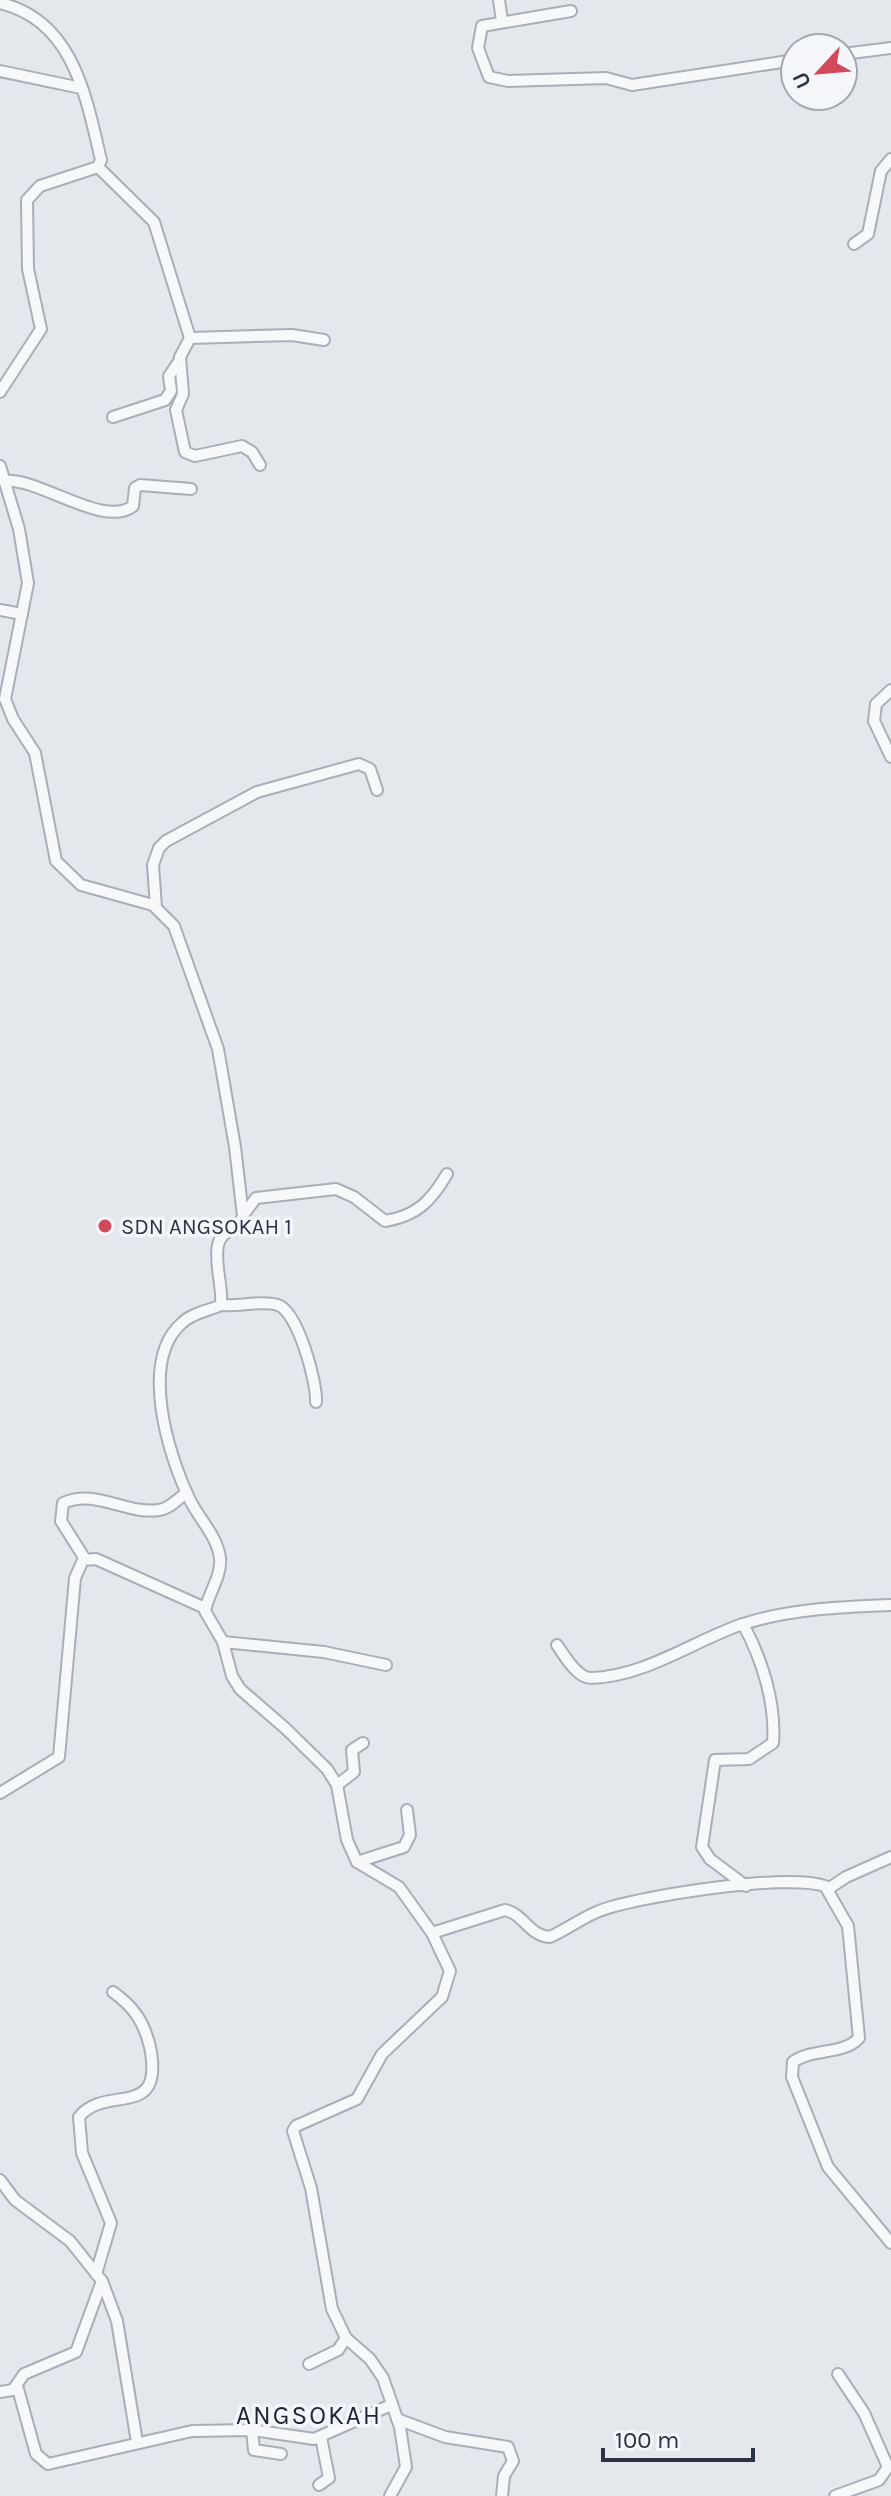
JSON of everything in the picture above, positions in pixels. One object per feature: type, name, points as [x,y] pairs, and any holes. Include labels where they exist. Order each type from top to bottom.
[{"type":"street","points":[[499,0],[502,21]]},
{"type":"street","points":[[0,3],[31,13],[58,36],[70,55],[101,160],[98,167],[40,186],[27,200],[28,269],[41,329],[0,392]]},
{"type":"street","points":[[571,11],[502,21],[479,28],[481,58],[489,77],[495,80],[606,78],[632,85],[779,62]]},
{"type":"street","points":[[859,52],[891,48]]},
{"type":"street","points":[[0,71],[81,88]]},
{"type":"street","points":[[854,244],[868,234],[882,168],[891,159]]},
{"type":"street","points":[[98,167],[154,222],[190,338],[169,376],[171,391],[165,400],[113,417]]},
{"type":"street","points":[[190,338],[292,335],[324,340]]},
{"type":"street","points":[[180,360],[183,394],[176,410],[185,452],[195,456],[242,446],[252,452],[260,465]]},
{"type":"street","points":[[0,466],[25,556],[27,589],[5,699],[9,713],[35,753],[56,861],[74,881],[156,907],[169,919],[180,941],[218,1049],[243,1215]]},
{"type":"street","points":[[4,481],[24,480],[71,501],[120,512],[133,506],[135,488],[140,485],[191,489]]},
{"type":"street","points":[[0,610],[22,614]]},
{"type":"street","points":[[891,690],[876,704],[874,721],[891,757]]},
{"type":"street","points":[[156,907],[153,865],[159,848],[238,802],[270,786],[303,781],[359,764],[370,769],[377,790]]},
{"type":"street","points":[[221,1305],[217,1246],[222,1236],[240,1224],[256,1198],[336,1189],[354,1197],[385,1221],[397,1219],[426,1205],[447,1174]]},
{"type":"street","points":[[205,1608],[220,1558],[212,1535],[186,1493],[161,1407],[163,1350],[183,1322],[221,1305],[270,1303],[287,1309],[294,1320],[317,1389],[316,1402]]},
{"type":"street","points":[[186,1493],[157,1511],[85,1498],[63,1503],[61,1521],[85,1559],[112,1565],[205,1608],[223,1642],[232,1676],[240,1689],[327,1769],[337,1785],[347,1840],[357,1862],[393,1882],[432,1933],[450,1971],[442,1997],[382,2054],[357,2099],[296,2126],[293,2131],[311,2188],[324,2253],[328,2296],[346,2338],[376,2366],[407,2454],[403,2476],[390,2496]]},
{"type":"street","points":[[0,1793],[59,1757],[75,1578],[85,1559]]},
{"type":"street","points":[[557,1645],[582,1675],[592,1678],[643,1667],[743,1624],[854,1604],[891,1605]]},
{"type":"street","points":[[743,1624],[763,1672],[772,1716],[773,1743],[749,1759],[715,1760],[702,1847],[710,1859],[746,1886]]},
{"type":"street","points":[[223,1642],[324,1652],[386,1665]]},
{"type":"street","points":[[337,1785],[354,1772],[352,1750],[363,1743]]},
{"type":"street","points":[[357,1862],[404,1847],[410,1835],[407,1810]]},
{"type":"street","points":[[828,1889],[846,1877],[891,1857]]},
{"type":"street","points":[[432,1933],[505,1910],[520,1916],[532,1930],[550,1937],[602,1910],[746,1886],[796,1881],[817,1883],[828,1889],[848,1926],[859,2038],[846,2046],[802,2056],[793,2062],[792,2077],[828,2167],[891,2243]]},
{"type":"street","points":[[0,2392],[15,2387],[24,2374],[76,2352],[99,2278],[111,2223],[82,2153],[79,2117],[95,2106],[135,2097],[149,2088],[153,2075],[149,2044],[138,2013],[113,1992]]},
{"type":"street","points":[[0,2180],[32,2215],[60,2231],[99,2278],[117,2321],[137,2442]]},
{"type":"street","points":[[309,2364],[338,2350],[346,2338]]},
{"type":"street","points":[[835,2496],[879,2480],[888,2467],[864,2413],[838,2374]]},
{"type":"street","points":[[15,2387],[36,2454],[44,2463],[55,2464],[192,2431],[252,2430],[302,2439],[321,2437],[391,2405]]},
{"type":"street","points":[[397,2419],[445,2437],[508,2447],[513,2461],[504,2476],[502,2496]]},
{"type":"street","points":[[252,2430],[254,2450],[281,2454]]},
{"type":"street","points":[[319,2485],[329,2478],[321,2437]]},
{"type":"street","points":[[395,2437],[407,2454]]},
{"type":"place","name":"SDN ANGSOKAH 1","points":[[105,1226]]},
{"type":"district","name":"ANGSOKAH","points":[[309,2415]]}]
